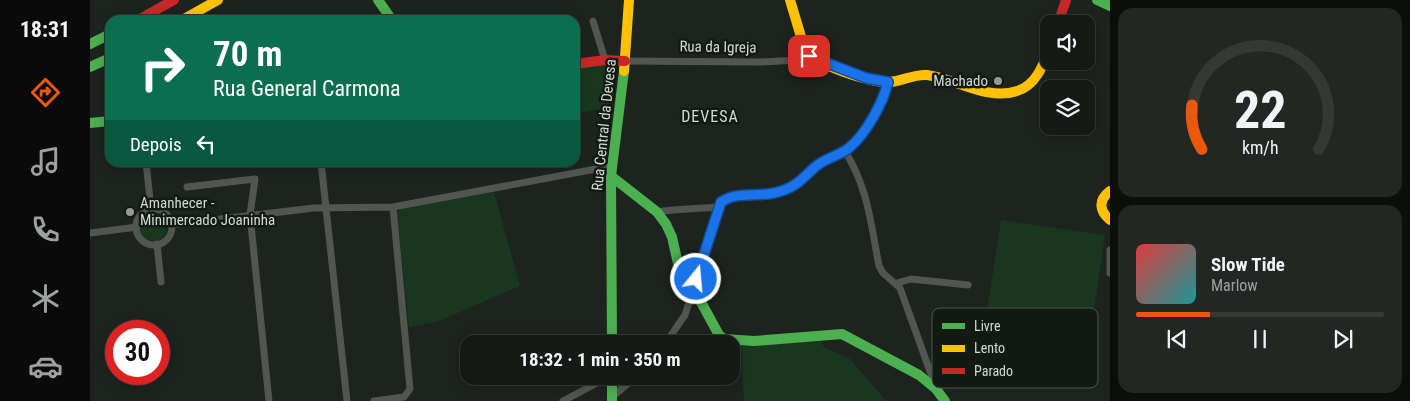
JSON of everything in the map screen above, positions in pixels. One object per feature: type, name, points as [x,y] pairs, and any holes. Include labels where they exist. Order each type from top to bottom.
[{"type":"main road","points":[[147,15],[174,0]]},
{"type":"main road","points":[[191,15],[218,0]]},
{"type":"main road","points":[[378,0],[388,15]]},
{"type":"main road","name":"Rua Central da Devesa","points":[[612,335],[612,171],[625,61],[629,0]]},
{"type":"main road","points":[[790,0],[805,50],[809,56],[866,78],[888,82],[923,74],[996,93],[1013,93],[1027,88],[1034,81],[1040,69]]},
{"type":"main road","points":[[1061,15],[1066,0]]},
{"type":"main road","points":[[1097,0],[1110,6]]},
{"type":"main road","points":[[90,44],[105,36]]},
{"type":"main road","points":[[90,67],[105,60]]},
{"type":"main road","points":[[580,63],[604,60],[625,61]]},
{"type":"main road","points":[[90,123],[105,122]]},
{"type":"main road","points":[[612,171],[657,212],[672,237],[682,281],[701,302],[719,335],[724,339],[754,341],[842,334],[898,362],[932,386]]},
{"type":"main road","points":[[1110,191],[1104,195],[1100,204],[1102,213],[1110,220]]},
{"type":"main road","points":[[611,385],[612,399]]},
{"type":"main road","points":[[936,389],[944,401]]},
{"type":"street","points":[[594,21],[604,60]]},
{"type":"street","name":"Rua da Igreja","points":[[625,61],[761,62],[798,60],[809,56]]},
{"type":"street","points":[[672,335],[679,326],[692,294],[719,207],[727,198],[775,193],[791,188],[805,179],[816,166],[849,148],[875,115],[885,96],[888,82]]},
{"type":"street","points":[[844,150],[854,164],[865,192],[879,266],[883,273],[897,283],[905,299],[932,377]]},
{"type":"street","points":[[147,167],[151,209]]},
{"type":"street","points":[[322,167],[346,401]]},
{"type":"street","points":[[172,225],[326,207],[392,207],[612,171]]},
{"type":"street","points":[[187,187],[256,179],[250,215],[269,401]]},
{"type":"street","points":[[374,401],[404,397],[410,390],[392,207]]},
{"type":"street","points":[[657,212],[680,208],[693,210],[719,207]]},
{"type":"street","points":[[151,209],[164,212],[170,218],[172,225],[169,236],[157,244],[143,240],[136,227],[139,218],[151,209]]},
{"type":"street","points":[[90,233],[136,227]]},
{"type":"street","points":[[157,244],[161,282]]},
{"type":"street","points":[[1110,250],[1110,273]]},
{"type":"street","points":[[897,283],[911,279],[968,285]]},
{"type":"street","points":[[563,401],[594,385]]},
{"type":"street","points":[[612,399],[627,385]]},
{"type":"green space","points":[[610,64],[615,106],[580,113],[580,66]]},
{"type":"green space","points":[[494,192],[520,286],[437,322],[409,327],[397,213],[401,209]]},
{"type":"green space","points":[[153,213],[163,217],[167,227],[163,237],[153,241],[143,237],[139,227],[143,217]]},
{"type":"green space","points":[[1001,220],[1105,235],[1094,308],[987,308]]},
{"type":"green space","points":[[820,339],[824,347],[850,359],[886,401],[744,401],[741,345]]},
{"type":"traffic: fast","points":[[378,0],[388,15]]},
{"type":"traffic: fast","points":[[1097,0],[1110,6]]},
{"type":"traffic: fast","points":[[90,44],[105,36]]},
{"type":"traffic: fast","points":[[90,67],[105,60]]},
{"type":"traffic: fast","points":[[612,335],[611,176],[624,71]]},
{"type":"traffic: fast","points":[[90,123],[105,122]]},
{"type":"traffic: fast","points":[[611,176],[657,212],[666,224],[672,237],[682,281],[701,302],[719,335],[724,339],[754,341],[842,334],[919,375],[932,386]]},
{"type":"traffic: fast","points":[[612,385],[612,401]]},
{"type":"traffic: fast","points":[[935,388],[945,401]]},
{"type":"traffic: slow","points":[[191,15],[218,0]]},
{"type":"traffic: slow","points":[[624,71],[629,0]]},
{"type":"traffic: slow","points":[[790,0],[805,50],[811,56],[831,67],[870,80],[890,82],[927,75],[983,91],[1006,93],[1017,91],[1029,85],[1040,70]]},
{"type":"traffic: slow","points":[[1110,191],[1103,198],[1101,206],[1106,217],[1110,220]]},
{"type":"traffic: jam","points":[[147,15],[174,0]]},
{"type":"traffic: jam","points":[[1061,15],[1066,0]]},
{"type":"traffic: jam","points":[[580,63],[605,60],[625,61]]},
{"type":"place","name":"Machado","points":[[998,81]]},
{"type":"place","name":"Amanhecer - Minimercado Joaninha","points":[[130,212]]},
{"type":"district","name":"DEVESA","points":[[710,116]]},
{"type":"route","points":[[696,279],[721,202],[735,196],[775,193],[791,188],[805,179],[816,166],[849,148],[875,115],[885,96],[888,82],[866,78],[809,56]]}]
